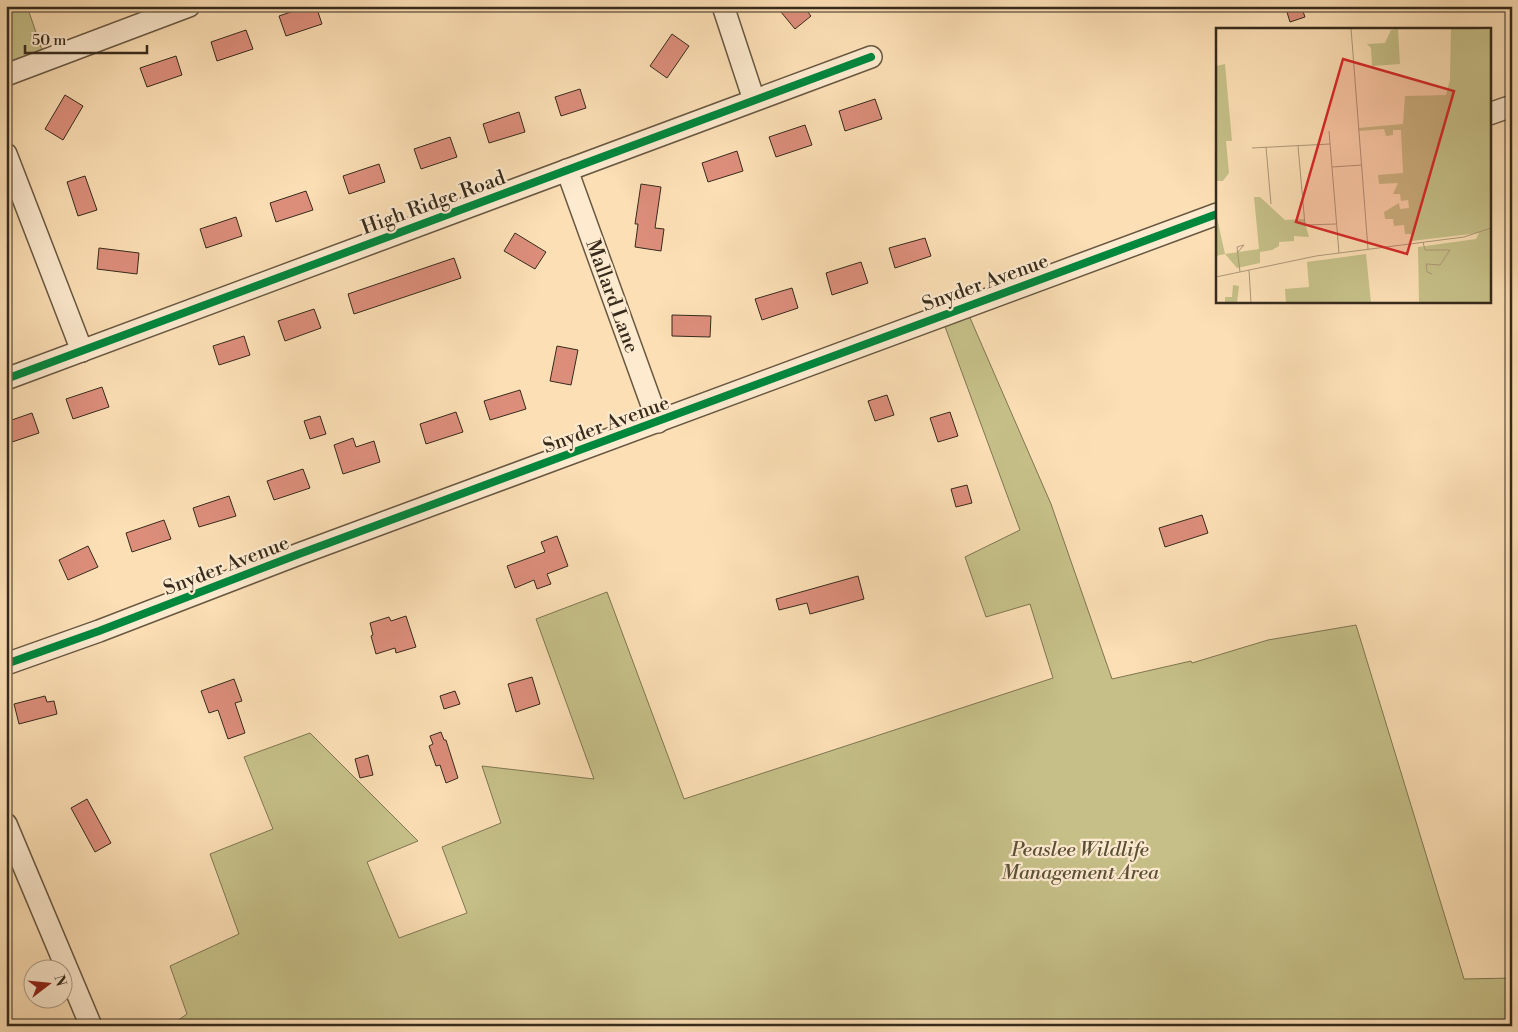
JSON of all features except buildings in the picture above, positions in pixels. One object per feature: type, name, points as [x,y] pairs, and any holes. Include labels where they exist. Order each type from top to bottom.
[{"type":"street","points":[[6,76],[189,6]]},
{"type":"street","points":[[723,6],[754,100]]},
{"type":"street","name":"High Ridge Road","points":[[6,379],[871,57]]},
{"type":"street","points":[[1490,114],[1512,106]]},
{"type":"street","points":[[6,154],[82,351]]},
{"type":"street","name":"Mallard Lane","points":[[567,170],[658,422]]},
{"type":"street","name":"Snyder Avenue","points":[[6,664],[1216,214]]},
{"type":"street","points":[[6,824],[91,1026]]},
{"type":"green space","points":[[6,6],[27,6],[45,59],[6,83]]},
{"type":"green space","name":"Peaslee Wildlife Management Area","points":[[964,304],[1051,504],[1112,679],[1191,661],[1192,663],[1268,640],[1356,625],[1464,979],[1512,978],[1512,1026],[170,1026],[187,1014],[170,966],[239,934],[210,854],[273,829],[244,757],[310,733],[418,841],[367,862],[399,938],[467,913],[442,847],[501,823],[482,766],[594,779],[536,619],[607,592],[684,799],[1053,678],[1030,604],[986,617],[965,557],[1020,530],[940,313]]},
{"type":"cycle path","points":[[6,379],[871,57]]},
{"type":"cycle path","points":[[6,664],[1216,214]]}]
